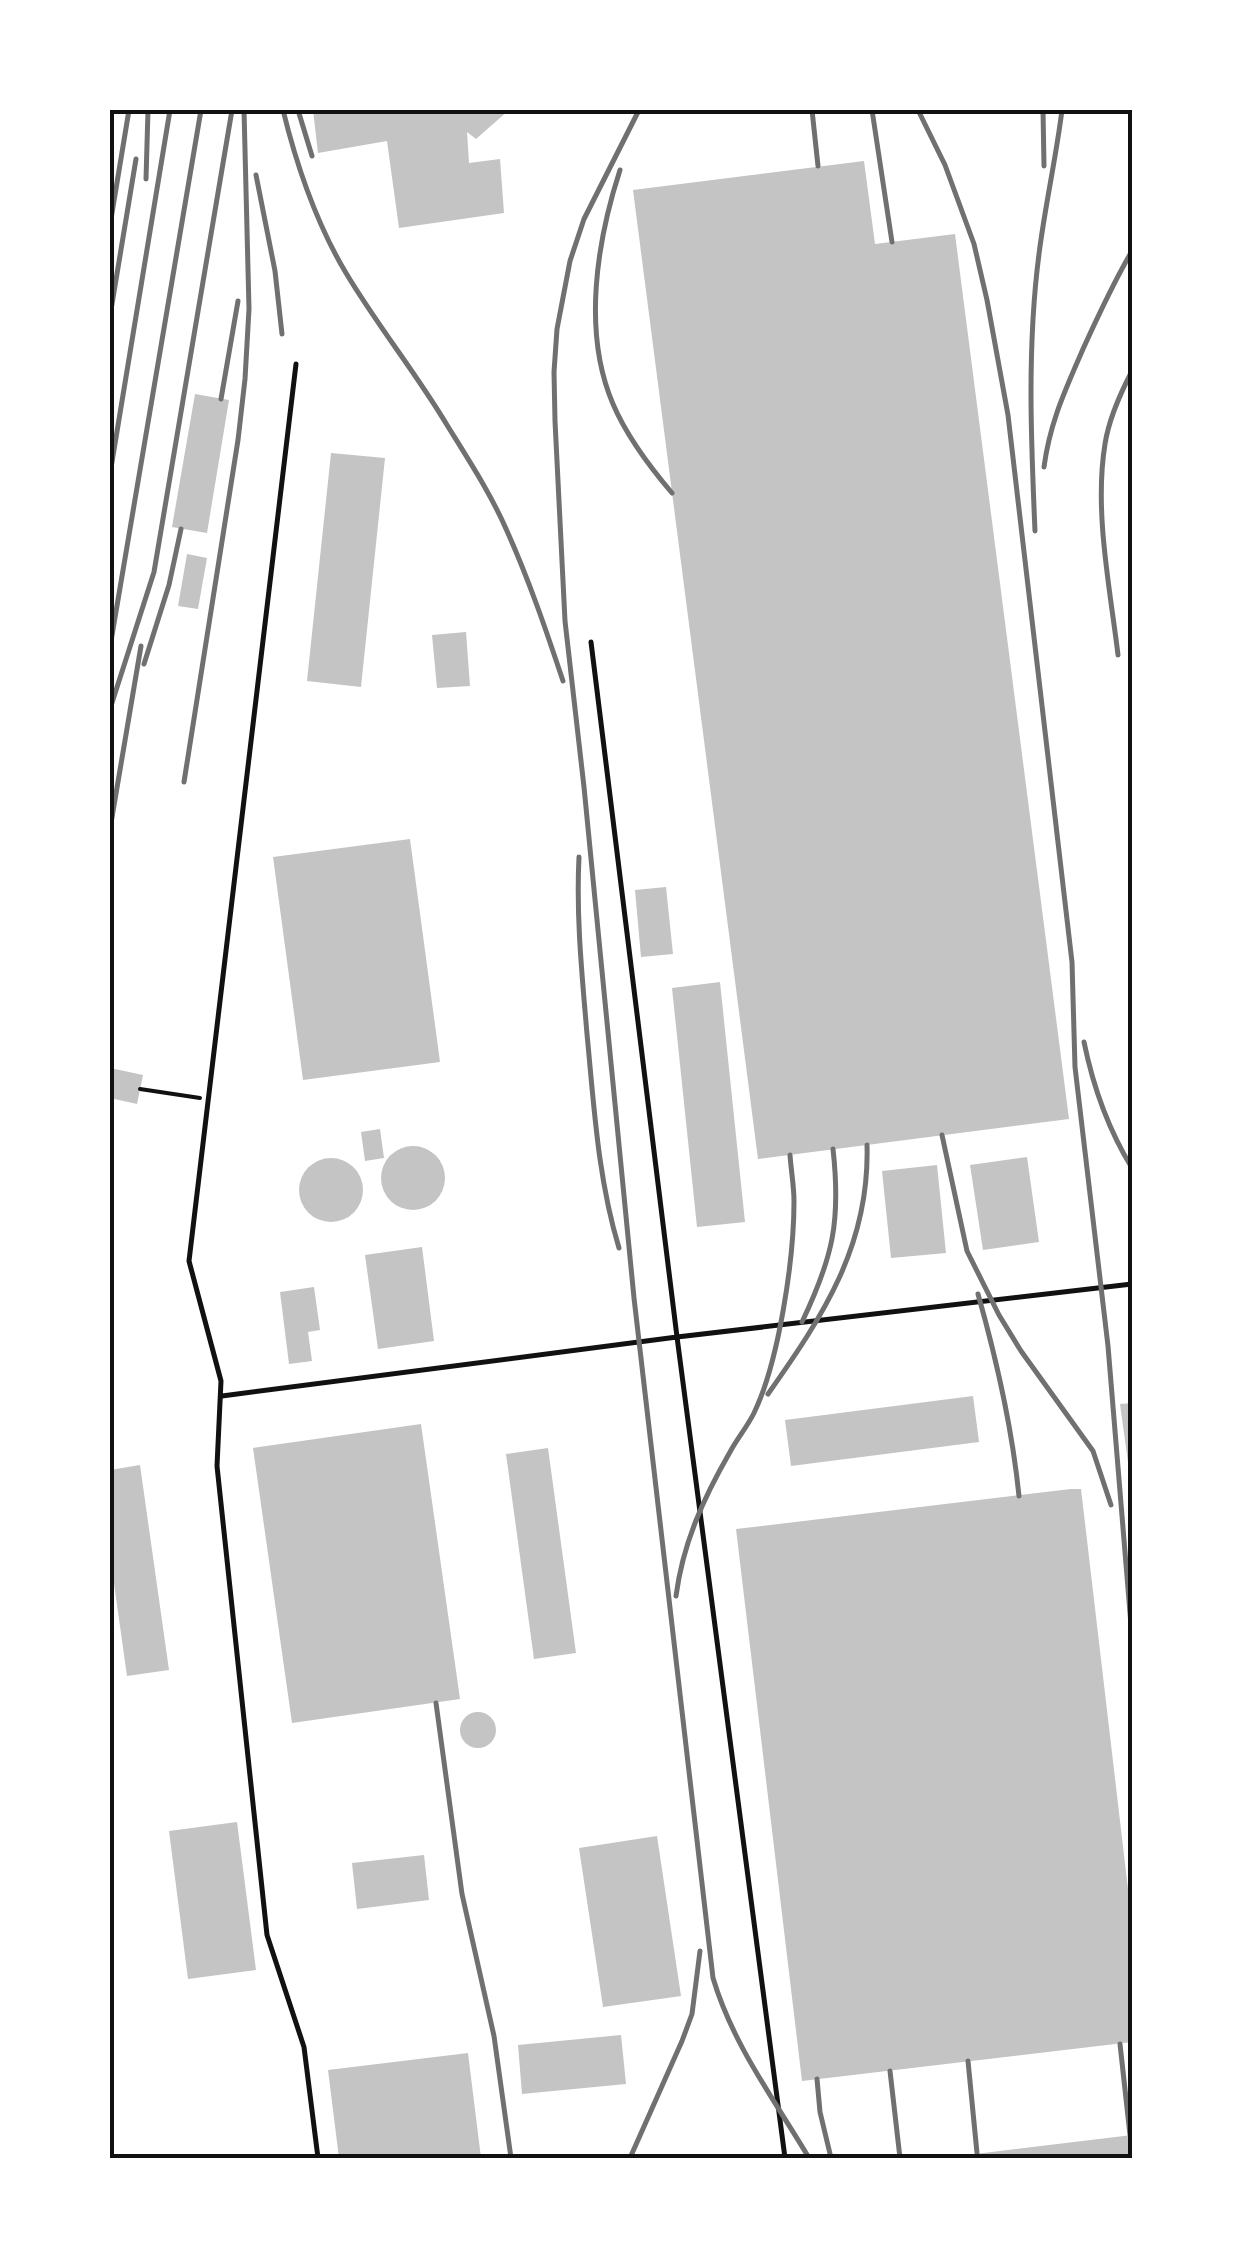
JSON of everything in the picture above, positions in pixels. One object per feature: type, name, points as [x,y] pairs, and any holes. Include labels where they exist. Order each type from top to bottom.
[{"type":"lane","points":[[296,364],[189,1261],[222,1381],[216,1466],[266,1935],[304,2047],[318,2158]]},
{"type":"lane","points":[[591,642],[784,2158]]},
{"type":"lane","points":[[220,1396],[1132,1284]]},
{"type":"path","points":[[140,1090],[208,1099]]},
{"type":"building","points":[[313,110],[509,110],[476,139],[467,132],[469,163],[500,159],[504,213],[399,228],[387,141],[318,153]]},
{"type":"building","points":[[864,161],[875,244],[955,234],[1069,1119],[758,1159],[633,190]]},
{"type":"building","points":[[195,394],[229,400],[207,533],[172,527]]},
{"type":"building","points":[[331,453],[385,458],[361,687],[307,681]]},
{"type":"building","points":[[187,554],[207,558],[198,609],[178,606]]},
{"type":"building","points":[[466,632],[470,686],[437,688],[432,635]]},
{"type":"building","points":[[410,839],[440,1062],[303,1080],[273,857]]},
{"type":"building","points":[[666,887],[673,954],[641,957],[635,890]]},
{"type":"building","points":[[720,982],[745,1222],[697,1227],[672,988]]},
{"type":"building","points":[[110,1068],[143,1075],[137,1104],[110,1098]]},
{"type":"building","points":[[380,1129],[384,1158],[365,1161],[361,1132]]},
{"type":"building","points":[[413,1146],[435,1156],[445,1178],[435,1200],[413,1210],[391,1200],[381,1178],[391,1156]]},
{"type":"building","points":[[1027,1157],[1039,1242],[983,1250],[970,1165]]},
{"type":"building","points":[[331,1158],[353,1168],[363,1190],[353,1212],[331,1222],[309,1212],[299,1190],[309,1168]]},
{"type":"building","points":[[937,1165],[946,1253],[891,1258],[882,1171]]},
{"type":"building","points":[[422,1247],[434,1341],[378,1349],[365,1255]]},
{"type":"building","points":[[314,1287],[320,1330],[308,1332],[312,1361],[289,1364],[280,1292]]},
{"type":"building","points":[[973,1396],[979,1442],[791,1466],[785,1420]]},
{"type":"building","points":[[1132,1403],[1132,1477],[1130,1477],[1120,1404]]},
{"type":"building","points":[[421,1424],[460,1699],[292,1723],[253,1448]]},
{"type":"building","points":[[548,1448],[576,1653],[534,1659],[506,1454]]},
{"type":"building","points":[[140,1465],[169,1670],[127,1676],[110,1555],[110,1470]]},
{"type":"building","points":[[1081,1489],[1132,1923],[1132,2042],[802,2081],[736,1529]]},
{"type":"building","points":[[478,1712],[491,1717],[496,1730],[491,1743],[478,1748],[465,1743],[460,1730],[465,1717]]},
{"type":"building","points":[[237,1822],[256,1970],[188,1979],[169,1831]]},
{"type":"building","points":[[657,1836],[681,1996],[603,2007],[579,1848]]},
{"type":"building","points":[[424,1855],[429,1900],[357,1909],[352,1863]]},
{"type":"building","points":[[621,2035],[626,2084],[522,2094],[518,2045]]},
{"type":"building","points":[[468,2053],[481,2158],[339,2158],[328,2070]]},
{"type":"building","points":[[1132,2135],[1132,2158],[959,2158],[959,2156]]},
{"type":"railway","points":[[110,225],[129,110]]},
{"type":"railway","points":[[146,179],[148,110]]},
{"type":"railway","points":[[110,474],[170,110]]},
{"type":"railway","points":[[110,647],[201,110]]},
{"type":"railway","points":[[110,709],[154,572],[232,110]]},
{"type":"railway","points":[[184,782],[245,379],[249,309],[244,110]]},
{"type":"railway","points":[[283,110],[301,173],[325,234],[494,504],[530,587],[563,681]]},
{"type":"railway","points":[[298,110],[312,156]]},
{"type":"railway","points":[[639,110],[584,219],[570,261],[557,329],[555,421],[565,621],[634,1298],[713,1978],[743,2049],[809,2158]]},
{"type":"railway","points":[[812,110],[818,166]]},
{"type":"railway","points":[[872,110],[892,242]]},
{"type":"railway","points":[[918,110],[945,165],[974,244],[1008,415],[1072,962],[1075,1067],[1108,1346],[1132,1637]]},
{"type":"railway","points":[[1043,110],[1044,166]]},
{"type":"railway","points":[[1035,531],[1031,428],[1035,289],[1062,110]]},
{"type":"railway","points":[[110,316],[136,159]]},
{"type":"railway","points":[[620,170],[605,226],[596,287],[598,347],[603,376],[619,416],[639,451],[672,493]]},
{"type":"railway","points":[[256,175],[275,271],[282,334]]},
{"type":"railway","points":[[1044,467],[1064,393],[1132,251]]},
{"type":"railway","points":[[221,399],[238,301]]},
{"type":"railway","points":[[1118,655],[1104,550],[1102,470],[1109,425],[1132,371]]},
{"type":"railway","points":[[144,664],[169,585],[181,529]]},
{"type":"railway","points":[[110,829],[141,646]]},
{"type":"railway","points":[[579,857],[580,946],[595,1115],[601,1169],[619,1248]]},
{"type":"railway","points":[[1084,1042],[1102,1107],[1132,1168]]},
{"type":"railway","points":[[942,1135],[967,1251],[1021,1351],[1093,1451],[1111,1505]]},
{"type":"railway","points":[[768,1394],[839,1278],[861,1215],[867,1145]]},
{"type":"railway","points":[[802,1322],[821,1278],[832,1238],[836,1197],[833,1149]]},
{"type":"railway","points":[[676,1596],[684,1558],[703,1504],[754,1413],[771,1366],[791,1251],[794,1201],[790,1155]]},
{"type":"railway","points":[[978,1294],[1003,1394],[1019,1496]]},
{"type":"railway","points":[[436,1703],[462,1894],[494,2036],[511,2158]]},
{"type":"railway","points":[[1132,1836],[1132,1861]]},
{"type":"railway","points":[[630,2158],[692,2014],[700,1951]]},
{"type":"railway","points":[[1120,2044],[1130,2135]]},
{"type":"railway","points":[[968,2061],[977,2153]]},
{"type":"railway","points":[[890,2071],[900,2158]]},
{"type":"railway","points":[[817,2079],[831,2158]]}]
